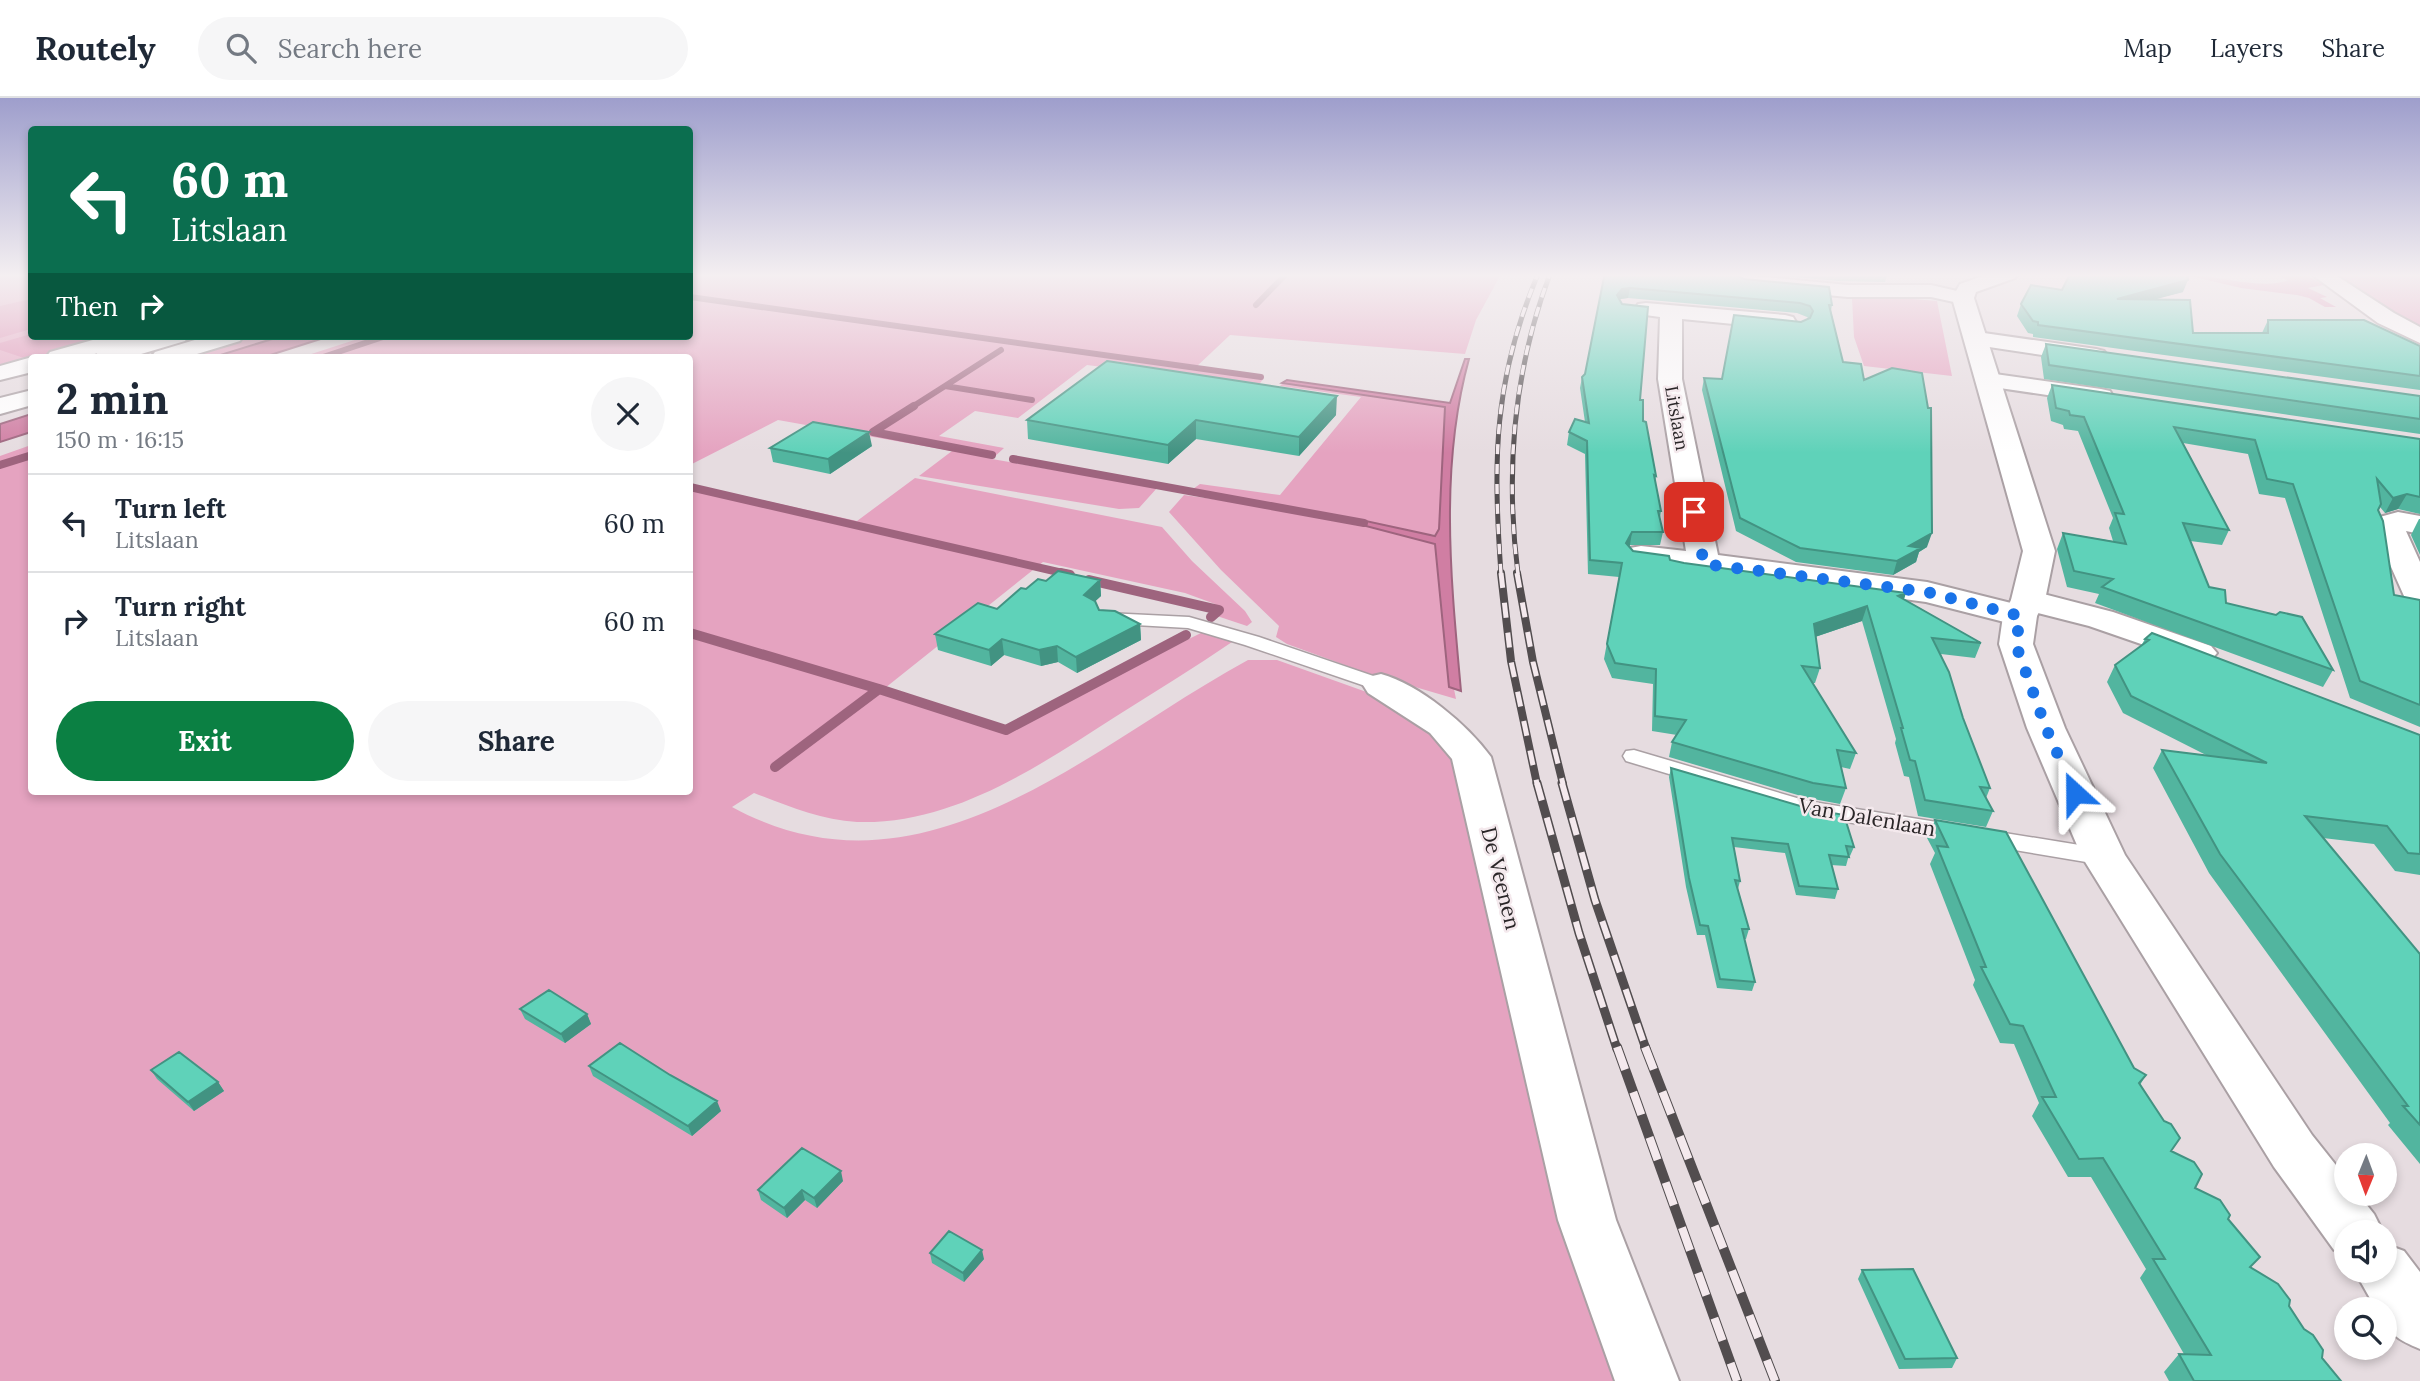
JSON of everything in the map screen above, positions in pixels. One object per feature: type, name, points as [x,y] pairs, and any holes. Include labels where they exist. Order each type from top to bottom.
[{"type":"street","name":"Litslaan","points":[[1671,334],[1670,379],[1704,564]]},
{"type":"street","points":[[1974,334],[2039,551],[2016,645],[2046,728],[2104,857],[2293,1151],[2345,1220]]},
{"type":"street","points":[[1977,339],[2119,359]]},
{"type":"street","points":[[69,354],[118,340]]},
{"type":"street","points":[[116,354],[163,340]]},
{"type":"street","points":[[173,354],[219,340]]},
{"type":"street","points":[[0,373],[28,365]]},
{"type":"street","points":[[0,388],[28,380]]},
{"type":"street","points":[[1988,380],[2131,401]]},
{"type":"street","points":[[0,406],[28,398]]},
{"type":"street","points":[[2420,524],[2398,521],[2388,524],[2420,596]]},
{"type":"street","points":[[1641,555],[1927,592],[2101,619],[2232,667]]},
{"type":"street","name":"De Veenen","points":[[1381,685],[1443,724],[1471,757],[1587,1220],[1647,1381]]},
{"type":"street","points":[[2393,1283],[2420,1320]]},
{"type":"lane","name":"De Veenen","points":[[1107,620],[1189,623],[1252,641],[1381,685]]},
{"type":"lane","name":"Van Dalenlaan","points":[[1634,755],[1805,807],[2104,857]]},
{"type":"shaded area","points":[[0,334],[28,334],[28,340],[34,340],[40,354],[28,354],[28,358],[0,368]]},
{"type":"shaded area","points":[[693,334],[1472,334],[1465,354],[1230,335],[1195,368],[1264,378],[1257,387],[1087,365],[1018,418],[975,411],[939,436],[1004,448],[992,459],[1157,488],[1139,508],[1119,509],[919,476],[952,451],[778,420],[693,463],[693,354],[311,354],[355,340],[693,340]]},
{"type":"shaded area","points":[[1854,334],[1944,334],[1952,376],[1864,366]]},
{"type":"shaded area","points":[[28,335],[28,340],[99,340],[51,354],[28,354],[28,359],[0,350],[0,343]]},
{"type":"shaded area","points":[[236,340],[269,340],[224,354],[190,354]]},
{"type":"shaded area","points":[[269,340],[317,340],[273,354],[224,354]]},
{"type":"shaded area","points":[[1465,359],[1469,359],[1454,441],[1450,524],[1461,691],[1449,687],[1435,544],[1362,525],[1366,521],[1435,536],[1439,529],[1445,407],[1282,383],[1287,380],[1450,403]]},
{"type":"shaded area","points":[[1283,383],[1445,407],[1439,529],[1436,535],[1363,525],[1435,544],[1449,686],[1454,689],[1456,699],[1364,672],[1287,644],[1276,637],[1279,626],[1221,570],[1169,512],[1184,495],[1341,517],[1193,489],[1200,484],[1280,495],[1361,397],[1280,386]]},
{"type":"shaded area","points":[[28,415],[28,433],[0,442],[0,424]]},
{"type":"shaded area","points":[[28,446],[28,795],[693,795],[693,485],[857,521],[915,478],[1162,527],[1192,561],[1245,611],[1252,622],[1247,626],[1214,615],[1218,608],[1215,604],[1185,593],[1043,562],[880,692],[1001,727],[1102,682],[1203,632],[1232,642],[1203,661],[1024,773],[960,803],[927,814],[892,820],[843,821],[804,812],[754,793],[732,807],[802,834],[871,840],[937,829],[1002,805],[1065,772],[1248,660],[1277,660],[1414,709],[1457,754],[1627,1381],[0,1381],[0,456]]},
{"type":"building","points":[[1593,334],[1646,334],[1640,400],[1643,400],[1643,421],[1646,422],[1656,476],[1654,475],[1661,511],[1658,511],[1663,532],[1632,532],[1626,543],[1633,551],[1669,556],[1670,560],[1684,563],[1906,593],[1898,596],[1981,643],[1932,638],[1949,672],[1963,718],[1990,788],[1980,787],[1993,811],[1925,800],[1915,761],[1910,760],[1867,606],[1814,624],[1820,668],[1802,666],[1856,753],[1837,750],[1846,788],[1813,783],[1672,742],[1686,720],[1655,716],[1656,669],[1615,663],[1607,644],[1622,563],[1590,560],[1587,441],[1569,432],[1575,419],[1589,423],[1582,377],[1585,374]]},
{"type":"building","points":[[1730,334],[1836,334],[1843,362],[1861,364],[1864,380],[1892,368],[1922,373],[1928,408],[1931,408],[1932,533],[1909,546],[1921,548],[1897,561],[1800,548],[1740,518],[1704,378],[1722,379]]},
{"type":"building","points":[[2104,334],[2394,334],[2420,346],[2420,376]]},
{"type":"building","points":[[2046,344],[2420,396],[2420,419],[2049,365]]},
{"type":"building","points":[[1107,361],[1337,396],[1299,437],[1196,420],[1168,445],[1027,420]]},
{"type":"building","points":[[2052,385],[2420,439],[2420,497],[2407,494],[2393,498],[2377,479],[2381,504],[2378,510],[2383,521],[2394,595],[2420,600],[2420,705],[2360,681],[2293,484],[2267,479],[2255,440],[2174,427],[2229,530],[2183,523],[2209,587],[2225,590],[2226,603],[2276,615],[2280,612],[2302,617],[2333,670],[2102,587],[2113,579],[2074,571],[2063,533],[2126,544],[2115,513],[2124,514],[2084,417],[2070,415],[2069,411],[2056,408]]},
{"type":"building","points":[[813,422],[869,432],[828,459],[770,448]]},
{"type":"building","points":[[1058,571],[1100,580],[1084,595],[1095,601],[1099,610],[1115,611],[1140,624],[1076,657],[1057,646],[1039,650],[1002,639],[989,650],[935,634],[978,603],[997,609],[1021,588],[1026,589],[1038,579],[1046,581]]},
{"type":"building","points":[[2152,633],[2420,735],[2420,854],[2408,853],[2387,826],[2305,816],[2420,954],[2420,1125],[2403,1106],[2408,1106],[2220,854],[2162,750],[2267,763],[2131,696],[2115,665],[2149,640],[2145,639]]},
{"type":"building","points":[[1671,768],[1807,808],[1844,815],[1854,847],[1846,846],[1849,857],[1829,855],[1838,889],[1799,886],[1788,844],[1732,838],[1740,881],[1735,880],[1749,929],[1742,929],[1755,982],[1720,979],[1708,926],[1700,925],[1689,878]]},
{"type":"building","points":[[1935,820],[2006,832],[2134,1068],[2146,1075],[2139,1083],[2164,1121],[2171,1124],[2180,1138],[2171,1151],[2194,1162],[2202,1174],[2195,1188],[2220,1200],[2230,1215],[2228,1219],[2260,1257],[2250,1267],[2278,1284],[2290,1300],[2289,1306],[2304,1329],[2313,1335],[2323,1350],[2322,1358],[2341,1381],[2194,1381],[2179,1354],[2211,1355],[2153,1259],[2165,1259],[2103,1158],[2079,1159],[2042,1097],[2056,1097],[2023,1026],[2010,1024],[1981,967],[1986,967],[1937,846],[1948,847]]},
{"type":"building","points":[[549,990],[587,1014],[561,1034],[520,1009]]},
{"type":"building","points":[[620,1043],[717,1101],[688,1126],[589,1066]]},
{"type":"building","points":[[179,1052],[218,1082],[188,1102],[151,1070]]},
{"type":"building","points":[[802,1148],[841,1171],[814,1198],[802,1190],[784,1208],[758,1190]]},
{"type":"building","points":[[949,1231],[982,1250],[963,1273],[930,1253]]},
{"type":"building","points":[[1913,1269],[1957,1358],[1905,1359],[1862,1270]]},
{"type":"waterway","points":[[953,334],[1261,377]]},
{"type":"waterway","points":[[332,354],[374,340]]},
{"type":"waterway","points":[[945,386],[1001,350]]},
{"type":"waterway","points":[[912,407],[945,386]]},
{"type":"waterway","points":[[945,386],[1032,400]]},
{"type":"waterway","points":[[914,406],[873,432],[992,455]]},
{"type":"waterway","points":[[0,465],[28,456]]},
{"type":"waterway","points":[[1013,459],[1364,523]]},
{"type":"waterway","points":[[693,488],[1067,574]]},
{"type":"waterway","points":[[1060,573],[1070,575]]},
{"type":"waterway","points":[[1089,580],[1219,610],[1211,617]]},
{"type":"waterway","points":[[693,634],[879,689]]},
{"type":"waterway","points":[[879,689],[1006,730],[1186,635]]},
{"type":"waterway","points":[[775,767],[879,689]]},
{"type":"railway","points":[[1501,574],[1497,457],[1504,386],[1517,334]]},
{"type":"railway","points":[[1518,574],[1512,497],[1515,422],[1531,334]]},
{"type":"railway","points":[[1501,573],[1511,661],[1537,784]]},
{"type":"railway","points":[[1517,573],[1533,662],[1563,784]]},
{"type":"railway","points":[[1537,783],[1579,933],[1617,1049]]},
{"type":"railway","points":[[1562,783],[1595,900],[1646,1049]]},
{"type":"railway","points":[[1617,1047],[1737,1381]]},
{"type":"railway","points":[[1645,1047],[1775,1381]]},
{"type":"route","points":[[1694,512],[1704,564],[1927,592],[2020,616],[2016,645],[2046,728],[2075,793]]}]
